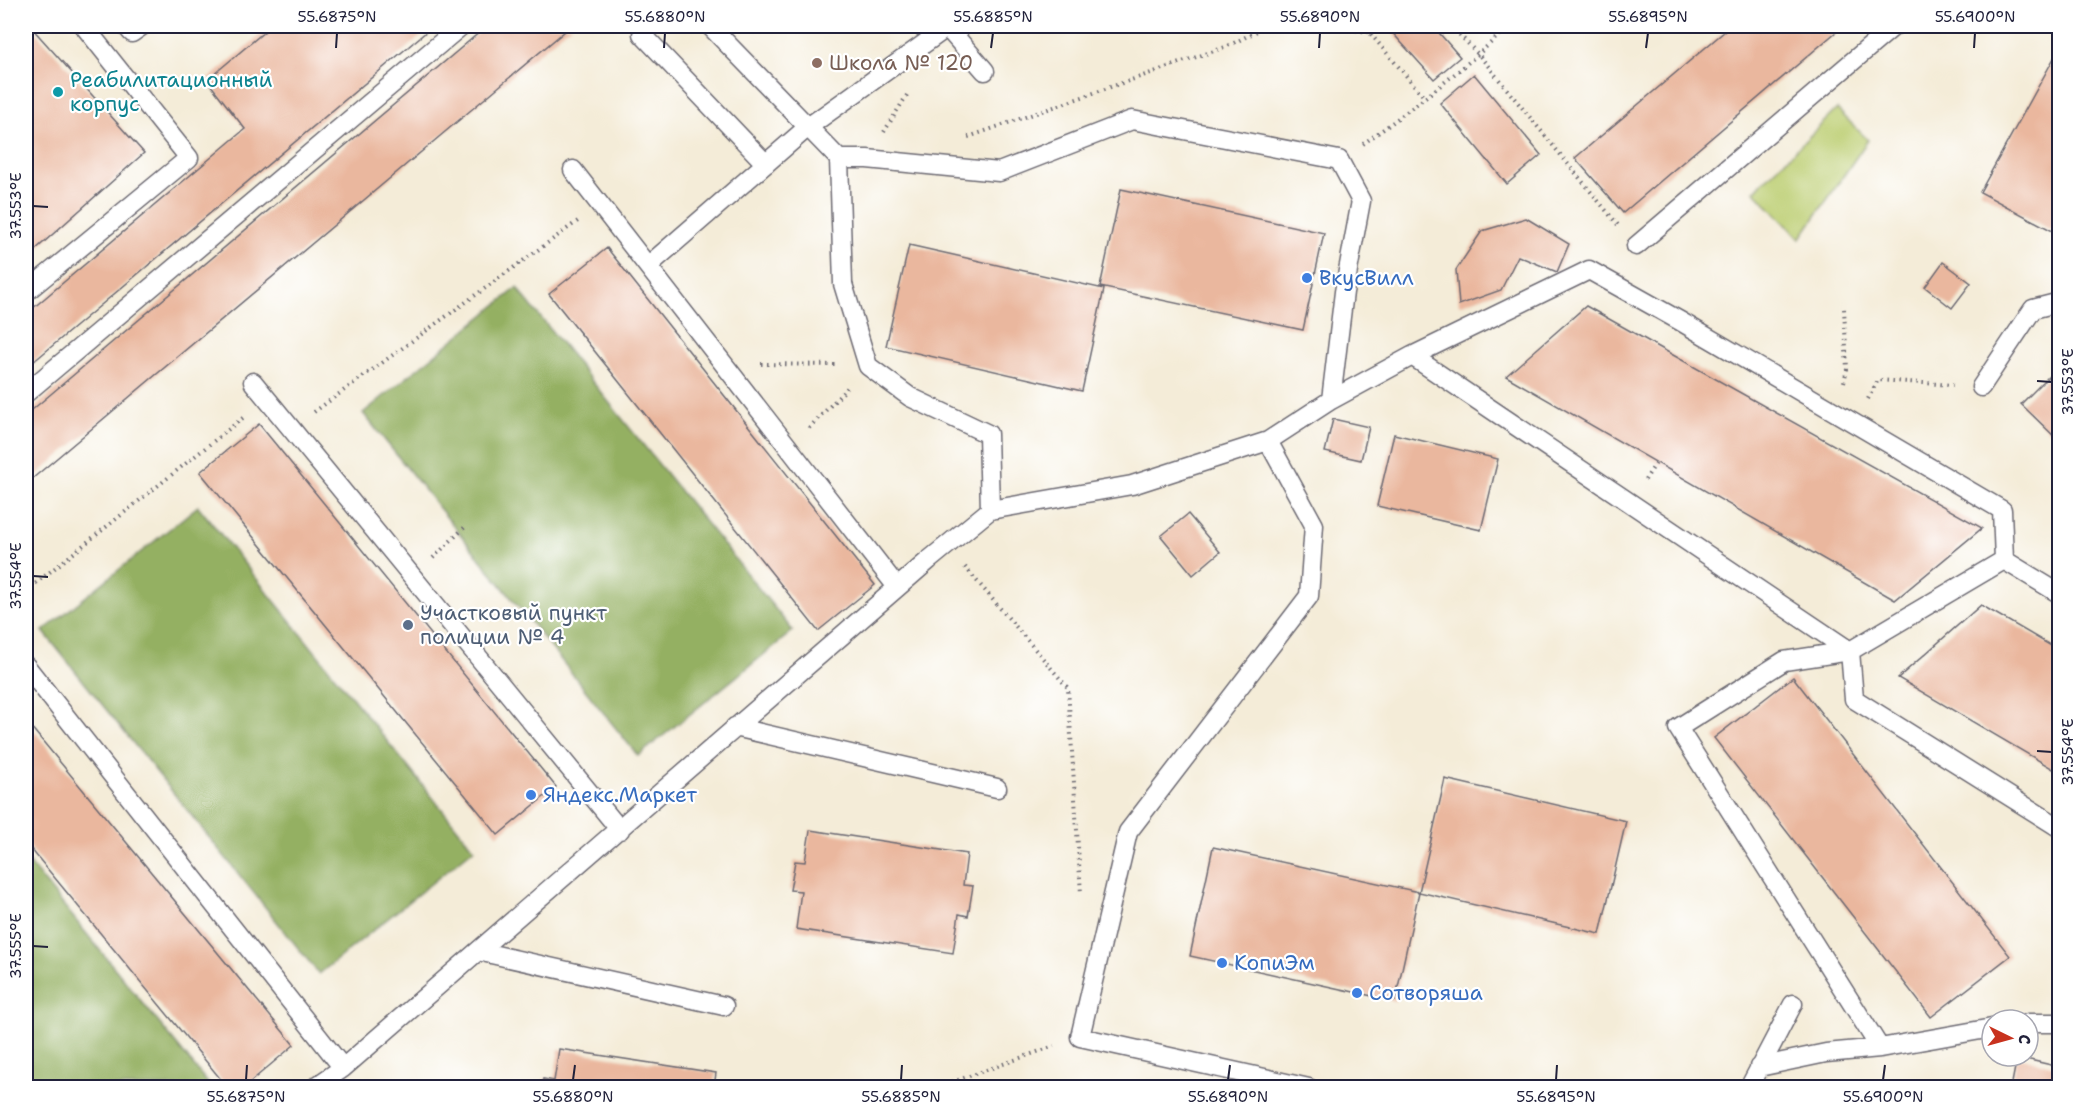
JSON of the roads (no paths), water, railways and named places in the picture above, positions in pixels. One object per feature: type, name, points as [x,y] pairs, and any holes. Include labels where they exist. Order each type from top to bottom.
[{"type":"lane","points":[[26,292],[189,158],[84,26]]},
{"type":"lane","points":[[126,26],[132,33],[142,26]]},
{"type":"lane","points":[[26,393],[461,26]]},
{"type":"lane","points":[[710,26],[839,159],[843,284],[868,366],[910,397],[988,435],[990,510]]},
{"type":"lane","points":[[649,265],[808,127],[947,26],[985,71]]},
{"type":"lane","points":[[1636,246],[1894,26]]},
{"type":"lane","points":[[642,34],[766,164]]},
{"type":"lane","points":[[839,159],[867,159],[999,172],[1132,120],[1339,160],[1361,201],[1344,292],[1331,400]]},
{"type":"lane","points":[[573,170],[897,587]]},
{"type":"lane","points":[[314,1088],[342,1068],[620,830],[897,587],[990,510],[1132,485],[1268,441],[1331,400],[1412,356],[1589,270],[2002,510],[2004,560]]},
{"type":"lane","points":[[1981,387],[2034,309],[2060,302]]},
{"type":"lane","points":[[1412,356],[1850,651]]},
{"type":"lane","points":[[253,382],[620,830]]},
{"type":"lane","points":[[1268,441],[1314,525],[1309,596],[1128,832],[1080,1037],[1309,1088]]},
{"type":"lane","points":[[1880,1048],[1678,728],[1784,661],[1850,651],[2004,560]]},
{"type":"lane","points":[[2004,560],[2060,594]]},
{"type":"lane","points":[[1850,651],[1854,699],[2060,828]]},
{"type":"lane","points":[[26,666],[342,1068]]},
{"type":"lane","points":[[735,727],[997,788]]},
{"type":"lane","points":[[478,951],[724,1006]]},
{"type":"lane","points":[[1749,1088],[1793,1004]]},
{"type":"lane","points":[[2040,1023],[2060,1023]]},
{"type":"lane","points":[[1759,1067],[1826,1053],[1880,1048],[1980,1030]]},
{"type":"place","name":"Школа № 120","points":[[817,63]]},
{"type":"place","name":"Реабилитационный корпус","points":[[58,92]]},
{"type":"place","name":"ВкусВилл","points":[[1307,278]]},
{"type":"place","name":"Участковый пункт полиции № 4","points":[[408,625]]},
{"type":"place","name":"Яндекс.Маркет","points":[[531,795]]},
{"type":"place","name":"КопиЭм","points":[[1222,963]]},
{"type":"place","name":"Сотворяша","points":[[1357,993]]}]
